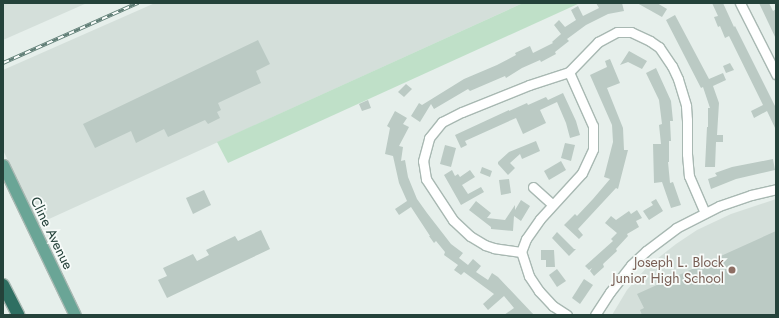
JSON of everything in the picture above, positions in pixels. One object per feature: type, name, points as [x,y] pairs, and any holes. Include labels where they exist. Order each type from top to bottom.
[{"type":"highway","points":[[3,285],[18,315]]},
{"type":"highway","points":[[3,290],[14,315]]},
{"type":"main road","name":"Cline Avenue","points":[[3,165],[75,315]]},
{"type":"street","points":[[740,3],[776,74]]},
{"type":"street","points":[[521,252],[494,248],[485,245],[466,233],[453,220],[426,179],[423,161],[425,146],[433,131],[451,117],[523,87],[569,72],[598,42],[617,32],[623,31],[639,34],[658,47],[672,66],[683,94],[687,120],[687,154],[689,176],[705,213]]},
{"type":"street","points":[[567,315],[553,306],[539,291],[529,276],[521,252],[526,239],[552,204],[582,173],[593,149],[593,126],[569,72]]},
{"type":"street","points":[[533,187],[552,204]]},
{"type":"street","points":[[595,315],[620,278],[646,251],[676,228],[705,213],[751,195],[776,189]]},
{"type":"shaded area","points":[[3,3],[87,3],[3,40]]},
{"type":"shaded area","points":[[155,3],[523,3],[38,224],[3,150],[3,70]]},
{"type":"shaded area","points":[[776,199],[776,315],[612,315],[627,290],[648,266],[676,244],[697,230],[731,214]]},
{"type":"green space","points":[[523,3],[580,3],[228,163],[217,142]]},
{"type":"building","points":[[596,3],[622,3],[624,11],[608,14],[586,25],[567,39],[569,41],[555,52],[556,54],[541,62],[540,60],[522,68],[506,78],[505,76],[470,91],[468,89],[434,109],[431,104],[420,122],[411,116],[419,103],[422,105],[464,79],[497,65],[516,55],[515,53],[530,46],[533,53],[553,43],[552,42],[561,34],[554,25],[559,20],[565,27],[576,20],[571,10],[578,6],[583,16],[599,8]]},
{"type":"building","points":[[637,3],[657,3],[667,9],[662,17]]},
{"type":"building","points":[[712,3],[723,3],[734,27],[735,26],[776,108],[776,130],[767,111],[754,118],[751,111],[763,105],[729,36],[725,38],[720,26],[718,27],[714,17],[718,16]]},
{"type":"building","points":[[759,3],[769,3],[773,11],[776,9],[776,39]]},
{"type":"building","points":[[675,15],[709,79],[723,73],[726,80],[713,86],[719,103],[717,135],[723,135],[723,142],[716,142],[715,167],[705,167],[708,108],[710,108],[703,87],[701,88],[666,20]]},
{"type":"building","points":[[258,40],[270,64],[256,71],[261,83],[218,103],[221,110],[217,112],[220,118],[208,124],[205,120],[168,137],[164,129],[136,143],[131,131],[95,148],[83,124]]},
{"type":"building","points":[[629,51],[647,61],[642,69],[628,62],[620,65]]},
{"type":"building","points":[[610,59],[620,83],[607,88],[623,128],[624,150],[628,150],[618,189],[616,188],[578,229],[583,235],[579,239],[564,225],[575,214],[577,216],[610,179],[604,177],[613,142],[612,125],[590,75],[607,67],[605,61]]},
{"type":"building","points":[[730,63],[734,70],[726,73],[723,66]]},
{"type":"building","points":[[656,68],[671,101],[673,121],[670,121],[671,141],[669,141],[668,162],[670,183],[673,182],[681,205],[671,208],[662,182],[654,183],[653,144],[661,144],[659,125],[662,124],[659,100],[646,73]]},
{"type":"building","points":[[406,84],[412,89],[404,97],[398,92]]},
{"type":"building","points":[[563,93],[576,121],[580,135],[570,138],[566,123],[557,102],[540,110],[546,123],[523,134],[516,118],[465,141],[467,145],[461,148],[455,135],[527,103],[528,105],[546,97],[548,100]]},
{"type":"building","points":[[368,100],[371,108],[362,111],[359,104]]},
{"type":"building","points":[[395,111],[407,118],[403,124],[409,127],[399,146],[403,147],[401,161],[405,160],[408,177],[417,199],[451,244],[463,253],[459,258],[468,265],[473,259],[481,266],[476,272],[488,280],[492,273],[498,277],[534,315],[504,315],[514,308],[504,296],[488,310],[483,304],[494,294],[464,272],[461,275],[454,270],[458,265],[444,255],[445,252],[436,241],[434,243],[411,207],[399,215],[395,209],[407,201],[399,183],[393,156],[385,154],[390,128],[387,126]]},
{"type":"building","points":[[536,141],[540,151],[522,159],[520,154],[510,163],[515,168],[508,175],[498,164],[498,162],[509,152]]},
{"type":"building","points":[[565,143],[575,145],[571,161],[561,158]]},
{"type":"building","points":[[445,145],[456,148],[451,167],[440,164]]},
{"type":"building","points":[[773,159],[775,170],[736,179],[711,189],[708,179],[717,176],[715,173],[732,167]]},
{"type":"building","points":[[561,161],[566,170],[549,180],[544,171]]},
{"type":"building","points":[[482,167],[492,171],[490,177],[480,173]]},
{"type":"building","points":[[452,170],[455,176],[458,174],[460,177],[470,170],[475,177],[462,185],[468,194],[481,187],[484,192],[461,205],[444,175]]},
{"type":"building","points":[[509,179],[511,193],[501,195],[499,180]]},
{"type":"building","points":[[204,190],[211,205],[193,214],[186,198]]},
{"type":"building","points":[[656,199],[663,211],[649,220],[643,211],[653,205],[651,202]]},
{"type":"building","points":[[521,200],[530,206],[521,221],[514,216],[513,231],[491,229],[491,227],[469,210],[476,201],[491,213],[487,218],[505,220],[515,205],[515,210]]},
{"type":"building","points":[[637,210],[642,218],[636,221],[639,227],[627,234],[628,236],[616,249],[617,251],[603,264],[604,267],[594,276],[590,271],[592,268],[589,270],[585,266],[613,241],[611,239],[617,233],[605,223],[611,216],[616,220],[629,211],[631,214]]},
{"type":"building","points":[[261,230],[270,249],[167,298],[158,280],[167,276],[163,268],[193,254],[197,261],[209,255],[206,250],[235,236],[238,241]]},
{"type":"building","name":"Joseph L. Block Junior High School","points":[[776,231],[776,315],[642,315],[640,310],[644,308],[637,294]]},
{"type":"building","points":[[557,232],[574,249],[576,249],[569,256],[552,238]]},
{"type":"building","points":[[541,250],[554,250],[555,267],[546,267],[546,260],[541,260]]},
{"type":"building","points":[[557,269],[566,281],[557,287],[549,275]]},
{"type":"building","points":[[584,279],[593,285],[580,304],[572,298]]},
{"type":"railway","points":[[3,63],[138,3]]},
{"type":"place","name":"Joseph L. Block Junior High School","points":[[732,270]]}]
